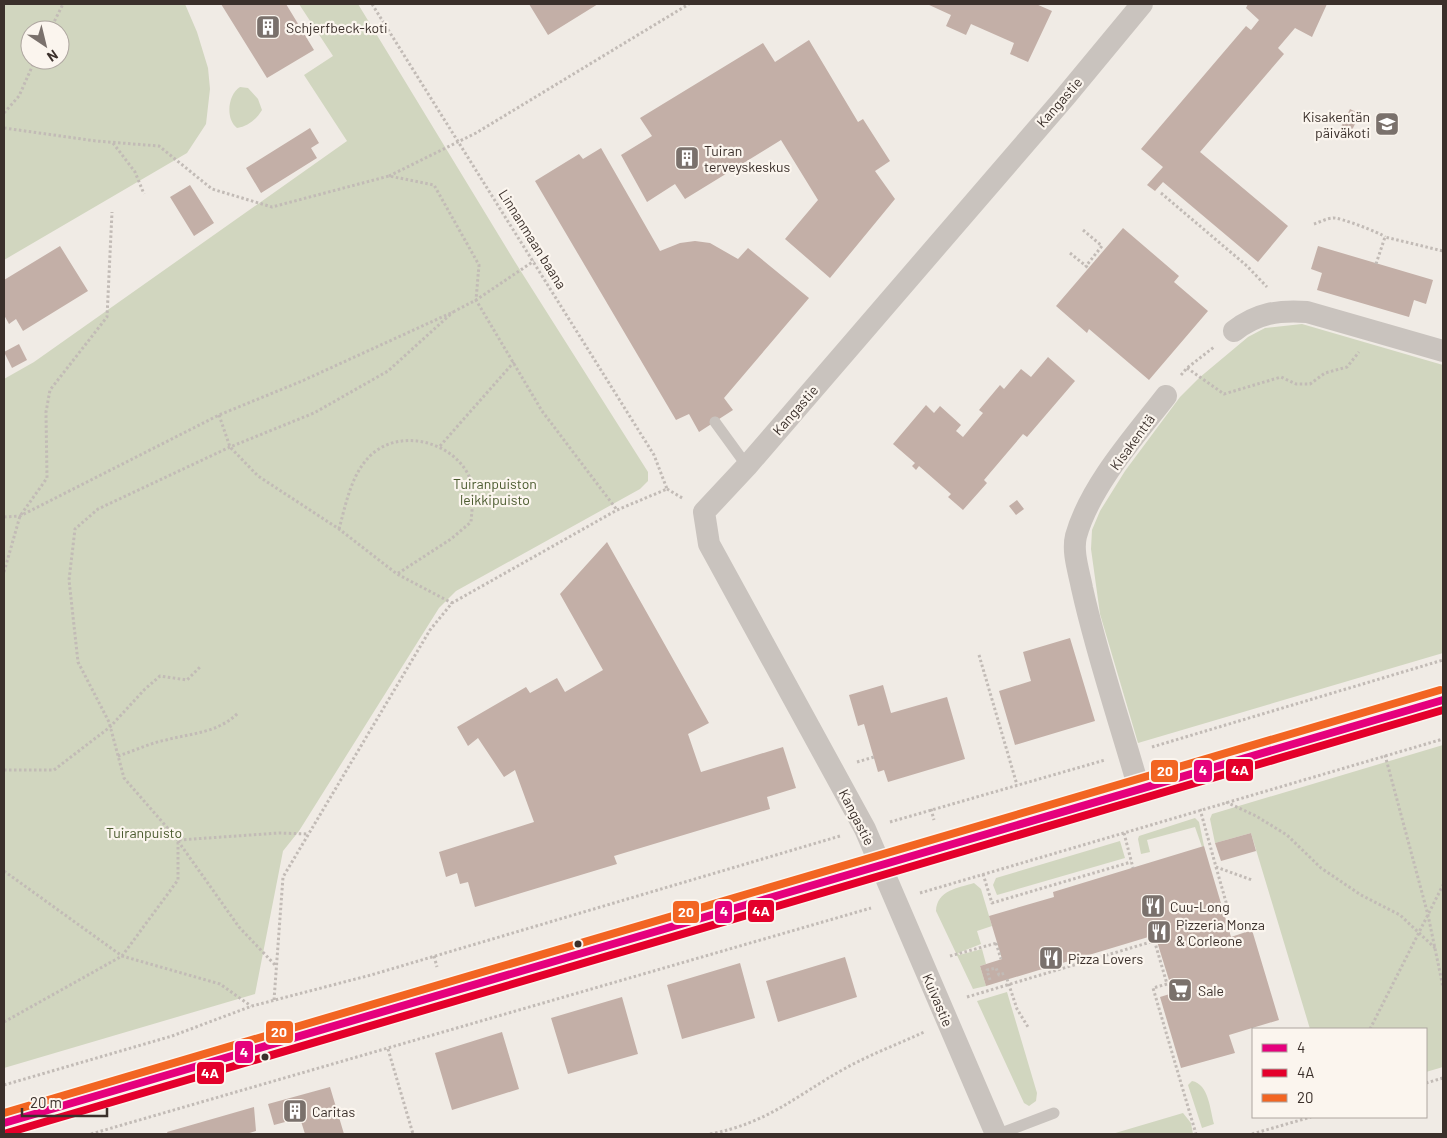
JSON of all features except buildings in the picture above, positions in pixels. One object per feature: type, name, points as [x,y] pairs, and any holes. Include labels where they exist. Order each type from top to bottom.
[{"type":"street","name":"Kangastie","points":[[880,865],[865,829],[709,544],[704,512],[747,466],[1065,97],[1142,4]]},
{"type":"street","points":[[1234,331],[1258,315],[1288,311],[1307,312],[1443,351]]},
{"type":"street","name":"Kisakenttä","points":[[1139,789],[1089,620],[1075,556],[1076,538],[1090,503],[1116,463],[1166,396]]},
{"type":"street","points":[[4,1123],[1443,700]]},
{"type":"street","name":"Kuivastie","points":[[880,865],[998,1134]]},
{"type":"lane","points":[[715,422],[747,466]]},
{"type":"lane","points":[[998,1134],[1054,1113]]},
{"type":"path","points":[[55,20],[63,4]]},
{"type":"path","name":"Linnanmaan baana","points":[[372,4],[654,455],[667,489],[617,510]]},
{"type":"path","points":[[4,128],[159,146],[212,189],[272,207],[388,176],[459,143],[689,4]]},
{"type":"path","points":[[4,113],[18,96],[30,70]]},
{"type":"path","points":[[113,142],[135,172],[144,194]]},
{"type":"path","points":[[274,1000],[283,877],[430,630],[452,604],[617,510],[542,411],[476,300],[479,265],[434,185],[388,176]]},
{"type":"path","points":[[1161,193],[1247,266],[1288,311]]},
{"type":"path","points":[[4,572],[20,516],[47,478],[46,412],[50,390],[107,317],[112,212]]},
{"type":"path","points":[[1314,224],[1333,218],[1342,218],[1363,228],[1380,232],[1384,237],[1443,251]]},
{"type":"path","points":[[1070,253],[1087,267],[1102,246],[1084,230]]},
{"type":"path","points":[[1376,264],[1384,237]]},
{"type":"path","points":[[4,517],[20,516],[220,415],[302,381],[454,312],[476,300],[534,261]]},
{"type":"path","points":[[277,966],[239,927],[178,840],[124,778],[110,727],[78,662],[69,580],[75,529],[98,509],[230,447],[314,413],[388,371],[454,312]]},
{"type":"path","points":[[1187,368],[1224,394],[1281,377],[1296,384],[1310,384],[1326,373],[1347,367],[1358,356],[1368,328]]},
{"type":"path","points":[[1166,396],[1187,368],[1234,331]]},
{"type":"path","points":[[440,446],[514,362]]},
{"type":"path","points":[[220,415],[230,447],[258,476],[339,529],[397,574],[452,604]]},
{"type":"path","points":[[339,529],[357,472],[371,455],[384,446],[407,442],[427,442],[440,446],[460,462],[470,478],[473,501],[471,522],[451,539],[397,574]]},
{"type":"path","points":[[979,654],[1017,785]]},
{"type":"path","points":[[4,1085],[172,1036],[252,1006],[371,975],[1443,660]]},
{"type":"path","points":[[4,770],[54,770],[110,727],[144,689],[160,676],[187,680],[201,666]]},
{"type":"path","points":[[118,756],[165,740],[208,732],[230,720],[238,713]]},
{"type":"path","points":[[91,1134],[848,914],[896,902],[984,874],[1443,739]]},
{"type":"path","points":[[1386,755],[1428,915],[1443,986]]},
{"type":"path","points":[[857,762],[874,757]]},
{"type":"path","points":[[1226,802],[1256,816],[1286,835],[1321,868],[1361,895],[1400,915],[1435,948]]},
{"type":"path","points":[[1200,810],[1228,909],[1223,910]]},
{"type":"path","points":[[178,840],[279,833],[308,834]]},
{"type":"path","points":[[1124,833],[1133,868]]},
{"type":"path","points":[[4,1022],[122,956],[178,880],[178,840]]},
{"type":"path","points":[[984,874],[992,903],[1131,862]]},
{"type":"path","points":[[1216,867],[1252,880]]},
{"type":"path","points":[[4,871],[122,956],[220,984],[252,1006]]},
{"type":"path","points":[[1371,1028],[1443,885]]},
{"type":"path","points":[[1153,936],[1167,984],[1153,988],[1196,1134]]},
{"type":"path","points":[[967,998],[1154,941]]},
{"type":"path","points":[[950,956],[997,943],[1001,959]]},
{"type":"path","points":[[990,980],[987,970],[996,968],[998,975],[1005,973]]},
{"type":"path","points":[[1007,979],[1017,1009],[1028,1027]]},
{"type":"path","points":[[710,1134],[737,1129],[763,1119],[844,1069],[933,1028]]},
{"type":"path","points":[[388,1048],[413,1134]]},
{"type":"path","points":[[1427,1083],[1443,1078]]},
{"type":"path","points":[[1252,1134],[1308,1118]]},
{"type":"green space","points":[[4,4],[185,4],[197,32],[208,68],[210,89],[206,124],[187,153],[4,260]]},
{"type":"green space","name":"Tuiranpuisto","points":[[299,4],[358,4],[515,262],[648,472],[648,481],[640,489],[456,591],[439,608],[299,831],[283,851],[255,994],[4,1068],[4,379],[34,362],[347,141],[304,75],[333,56]]},
{"type":"green space","points":[[240,87],[248,88],[258,99],[262,110],[251,122],[237,128],[231,119],[230,107],[233,95]]},
{"type":"green space","points":[[1302,324],[1443,365],[1443,653],[1138,743],[1100,614],[1091,549],[1092,530],[1100,511],[1125,471],[1180,397],[1199,378],[1248,337],[1265,328]]},
{"type":"green space","points":[[1443,745],[1443,1067],[1427,1072],[1427,1028],[1310,1028],[1251,833],[1215,843],[1210,819],[1212,814]]},
{"type":"green space","points":[[1195,818],[1199,822],[1204,846],[1202,847],[1195,827],[1147,840],[1150,852],[1141,854],[1139,836]]},
{"type":"green space","points":[[1120,841],[1125,858],[997,895],[993,885],[996,878]]},
{"type":"green space","points":[[974,883],[981,889],[992,926],[977,931],[981,944],[958,953],[959,955],[982,949],[986,964],[980,966],[986,986],[973,989],[936,911],[937,904],[944,894]]},
{"type":"green space","points":[[1007,992],[1037,1093],[1036,1101],[1029,1106],[1024,1103],[977,1001]]},
{"type":"green space","points":[[1192,1081],[1198,1083],[1205,1092],[1214,1124],[1202,1128],[1188,1085]]},
{"type":"green space","points":[[1183,1113],[1191,1123],[1193,1134],[1112,1134]]},
{"type":"transit line","name":"20","points":[[4,1113],[1440,690]]},
{"type":"transit line","name":"4","points":[[4,1123],[1443,700]]},
{"type":"transit line","name":"4A","points":[[7,1133],[1443,710]]},
{"type":"place","name":"Schjerfbeck-koti","points":[[268,27]]},
{"type":"place","name":"Kisakentän päiväkoti","points":[[1387,124]]},
{"type":"place","name":"Tuiran terveyskeskus","points":[[687,158]]},
{"type":"place","name":"Cuu-Long","points":[[1153,906]]},
{"type":"place","name":"Pizzeria Monza & Corleone","points":[[1159,932]]},
{"type":"place","name":"Pizza Lovers","points":[[1051,958]]},
{"type":"place","name":"Sale","points":[[1180,990]]},
{"type":"place","name":"Caritas","points":[[295,1111]]},
{"type":"park label","name":"Tuiranpuiston leikkipuisto","points":[[495,492]]}]
